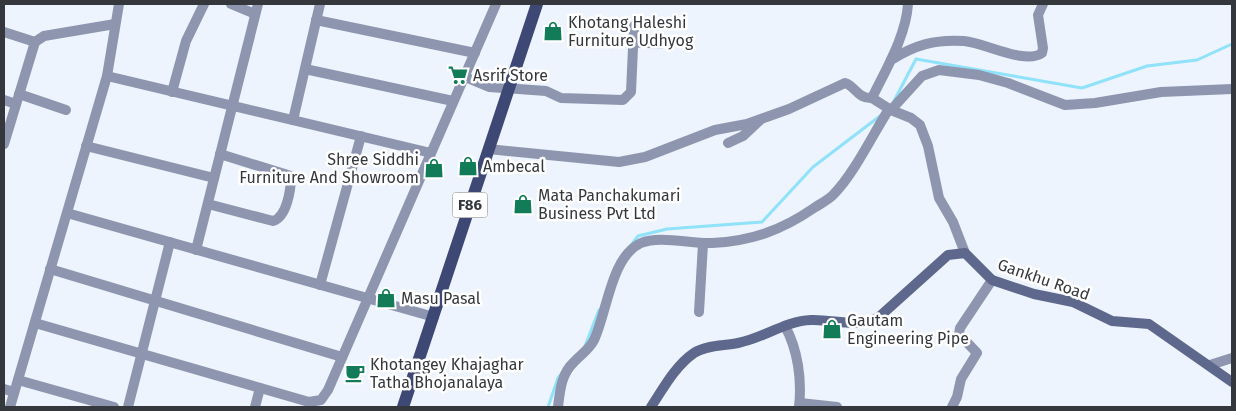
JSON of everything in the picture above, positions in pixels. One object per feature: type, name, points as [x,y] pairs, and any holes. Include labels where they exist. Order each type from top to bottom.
[{"type":"main road","name":"F86","points":[[403,407],[537,4]]},
{"type":"main road","name":"Gankhu Road","points":[[965,253],[992,280],[1034,294],[1073,302],[1112,321],[1149,324],[1232,382]]},
{"type":"main road","points":[[650,407],[676,370],[694,353],[702,349],[740,343],[805,320],[844,323],[870,322],[879,317],[948,255],[965,253]]},
{"type":"street","points":[[10,407],[107,76],[120,4]]},
{"type":"street","points":[[172,92],[186,41],[204,4]]},
{"type":"street","points":[[196,250],[256,9],[231,4]]},
{"type":"street","points":[[293,120],[320,4]]},
{"type":"street","points":[[34,323],[309,402],[321,400],[325,396],[370,297],[496,4]]},
{"type":"street","points":[[872,98],[891,60],[907,15],[908,4]]},
{"type":"street","points":[[891,60],[910,48],[943,42],[964,41],[989,45],[1012,56],[1037,56],[1042,53],[1043,48],[1038,15],[1043,4]]},
{"type":"street","points":[[316,20],[475,53]]},
{"type":"street","points":[[4,144],[35,42],[44,36],[115,24]]},
{"type":"street","points":[[465,77],[490,88],[546,91],[561,98],[623,100],[631,92],[634,26]]},
{"type":"street","points":[[4,32],[35,42]]},
{"type":"street","points":[[305,69],[453,101]]},
{"type":"street","points":[[558,407],[561,384],[566,372],[572,363],[587,350],[594,339],[621,264],[633,248],[649,240],[704,244],[737,242],[774,231],[833,195],[890,110],[922,76],[939,70],[979,75],[1008,83],[1065,105],[1095,103],[1161,92],[1232,89]]},
{"type":"street","points":[[107,76],[431,153]]},
{"type":"street","points":[[488,149],[619,162],[645,157],[715,130],[760,119],[808,102],[844,83],[848,84],[858,94],[872,98],[890,110],[912,118],[920,125],[928,146],[939,198],[953,222],[965,253]]},
{"type":"street","points":[[4,100],[18,99],[66,110]]},
{"type":"street","points":[[728,143],[743,136],[760,119]]},
{"type":"street","points":[[320,285],[361,136]]},
{"type":"street","points":[[86,146],[214,178]]},
{"type":"street","points":[[208,204],[273,221],[279,219],[283,214],[291,176],[220,154]]},
{"type":"street","points":[[67,213],[320,285],[370,297],[434,317]]},
{"type":"street","points":[[128,407],[170,242]]},
{"type":"street","points":[[699,312],[704,244]]},
{"type":"street","points":[[50,269],[342,357]]},
{"type":"street","points":[[952,407],[958,397],[961,378],[977,353],[959,334],[960,328],[992,280]]},
{"type":"street","points":[[784,326],[792,339],[800,379],[800,405],[837,407]]},
{"type":"street","points":[[1210,365],[1232,358]]},
{"type":"street","points":[[18,380],[114,407]]},
{"type":"street","points":[[254,407],[260,388]]},
{"type":"street","points":[[4,389],[14,392]]},
{"type":"lane","points":[[633,45],[662,46]]},
{"type":"waterway","points":[[894,101],[916,59],[1082,88],[1147,66],[1197,60],[1232,44]]},
{"type":"waterway","points":[[632,244],[638,236],[667,229],[762,222],[813,167],[880,116]]},
{"type":"waterway","points":[[585,346],[599,310]]},
{"type":"waterway","points":[[548,407],[558,378],[562,373]]},
{"type":"place","name":"Khotang Haleshi Furniture Udhyog","points":[[553,31]]},
{"type":"place","name":"Asrif Store","points":[[458,75]]},
{"type":"place","name":"Ambecal","points":[[468,166]]},
{"type":"place","name":"Shree Siddhi Furniture And Showroom","points":[[434,168]]},
{"type":"place","name":"Mata Panchakumari Business Pvt Ltd","points":[[523,204]]},
{"type":"place","name":"Masu Pasal","points":[[386,298]]},
{"type":"place","name":"Gautam Engineering Pipe","points":[[832,329]]},
{"type":"place","name":"Khotangey Khajaghar Tatha Bhojanalaya","points":[[355,373]]}]
